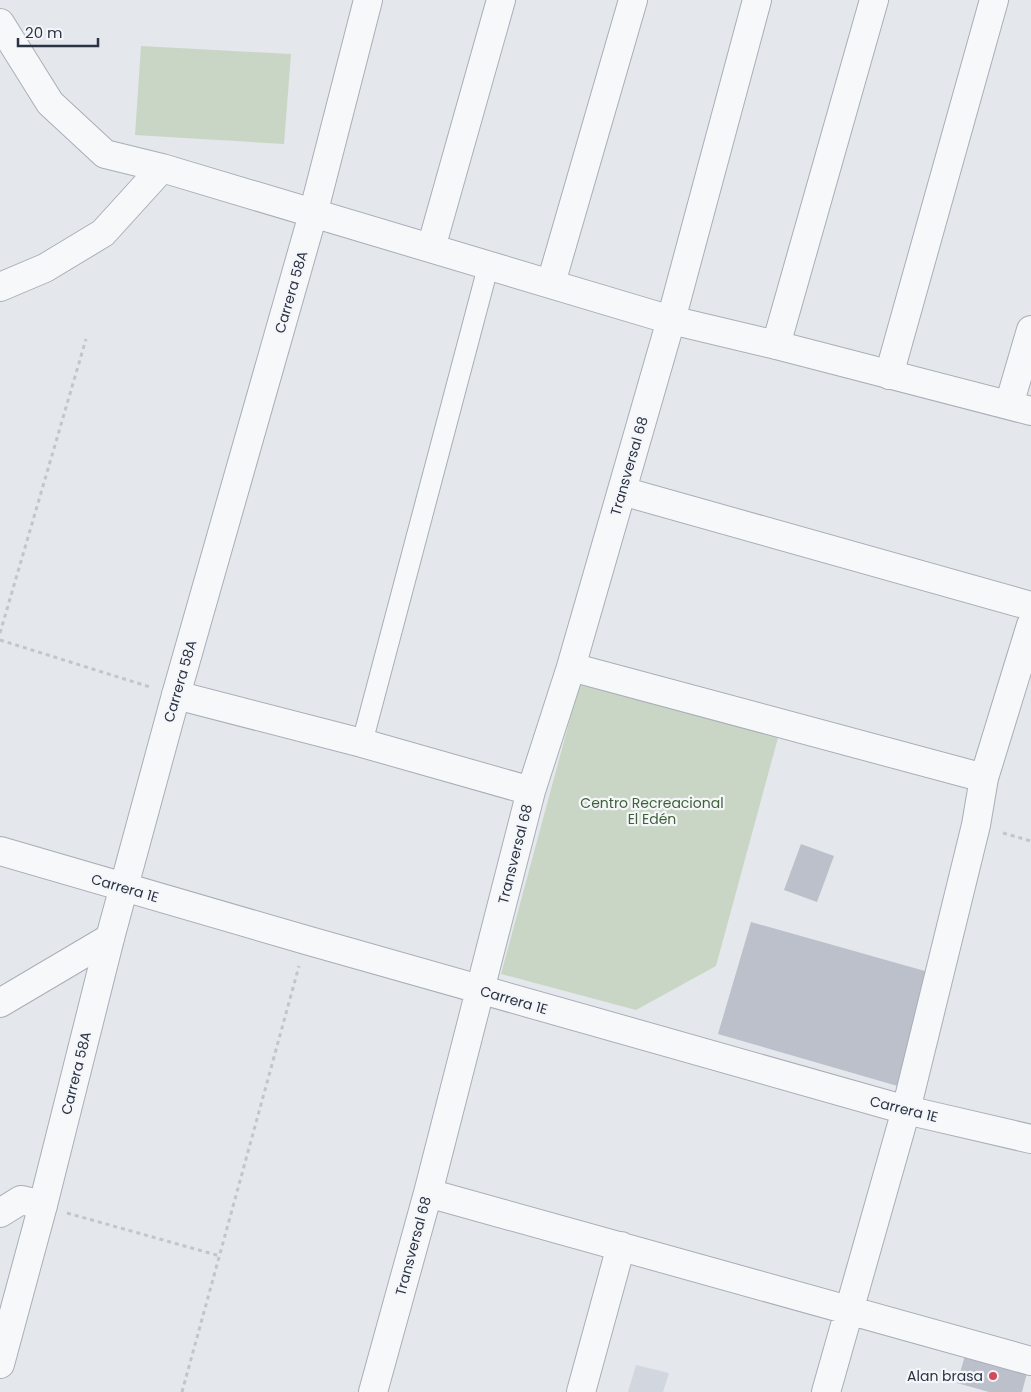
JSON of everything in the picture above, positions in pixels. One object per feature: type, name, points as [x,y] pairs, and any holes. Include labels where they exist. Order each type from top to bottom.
[{"type":"street","name":"Carrera 58A","points":[[0,1364],[43,1206],[110,938],[176,695],[314,214],[368,0]]},
{"type":"street","points":[[431,248],[502,0]]},
{"type":"street","points":[[551,283],[633,0]]},
{"type":"street","name":"Transversal 68","points":[[373,1392],[428,1193],[531,791],[571,667],[671,320],[757,0]]},
{"type":"street","points":[[776,345],[874,0]]},
{"type":"street","points":[[889,375],[994,0]]},
{"type":"street","points":[[0,23],[50,103],[105,154],[162,168],[431,248],[488,267],[551,283],[671,320],[1020,408],[1031,330]]},
{"type":"street","points":[[0,287],[45,268],[103,233],[162,168]]},
{"type":"street","points":[[362,743],[488,267]]},
{"type":"street","points":[[622,491],[1031,606]]},
{"type":"street","points":[[826,1392],[906,1110],[976,825],[984,778],[1031,625]]},
{"type":"street","points":[[571,667],[984,778]]},
{"type":"street","points":[[176,695],[362,743],[531,791]]},
{"type":"street","name":"Carrera 1E","points":[[0,851],[906,1110],[1031,1139]]},
{"type":"street","points":[[0,1003],[110,938]]},
{"type":"street","points":[[428,1193],[1031,1361]]},
{"type":"street","points":[[0,1213],[21,1200],[43,1206]]},
{"type":"street","points":[[581,1392],[621,1246]]},
{"type":"path","points":[[0,633],[86,339]]},
{"type":"path","points":[[0,640],[176,695]]},
{"type":"path","points":[[182,1392],[306,940]]},
{"type":"path","points":[[43,1206],[220,1256]]},
{"type":"shaded area","points":[[636,1365],[669,1373],[663,1392],[628,1392]]},
{"type":"green space","points":[[141,46],[291,54],[284,144],[135,135]]},
{"type":"green space","name":"Centro Recreacional El Edén","points":[[580,682],[779,734],[716,966],[636,1010],[501,974]]},
{"type":"building","points":[[801,844],[834,856],[817,902],[784,890]]},
{"type":"building","points":[[751,922],[932,973],[901,1087],[718,1034]]},
{"type":"building","name":"Alan brasa","points":[[966,1352],[1028,1369],[1022,1392],[989,1392],[957,1383]]},
{"type":"place","name":"Alan brasa","points":[[993,1376]]}]
